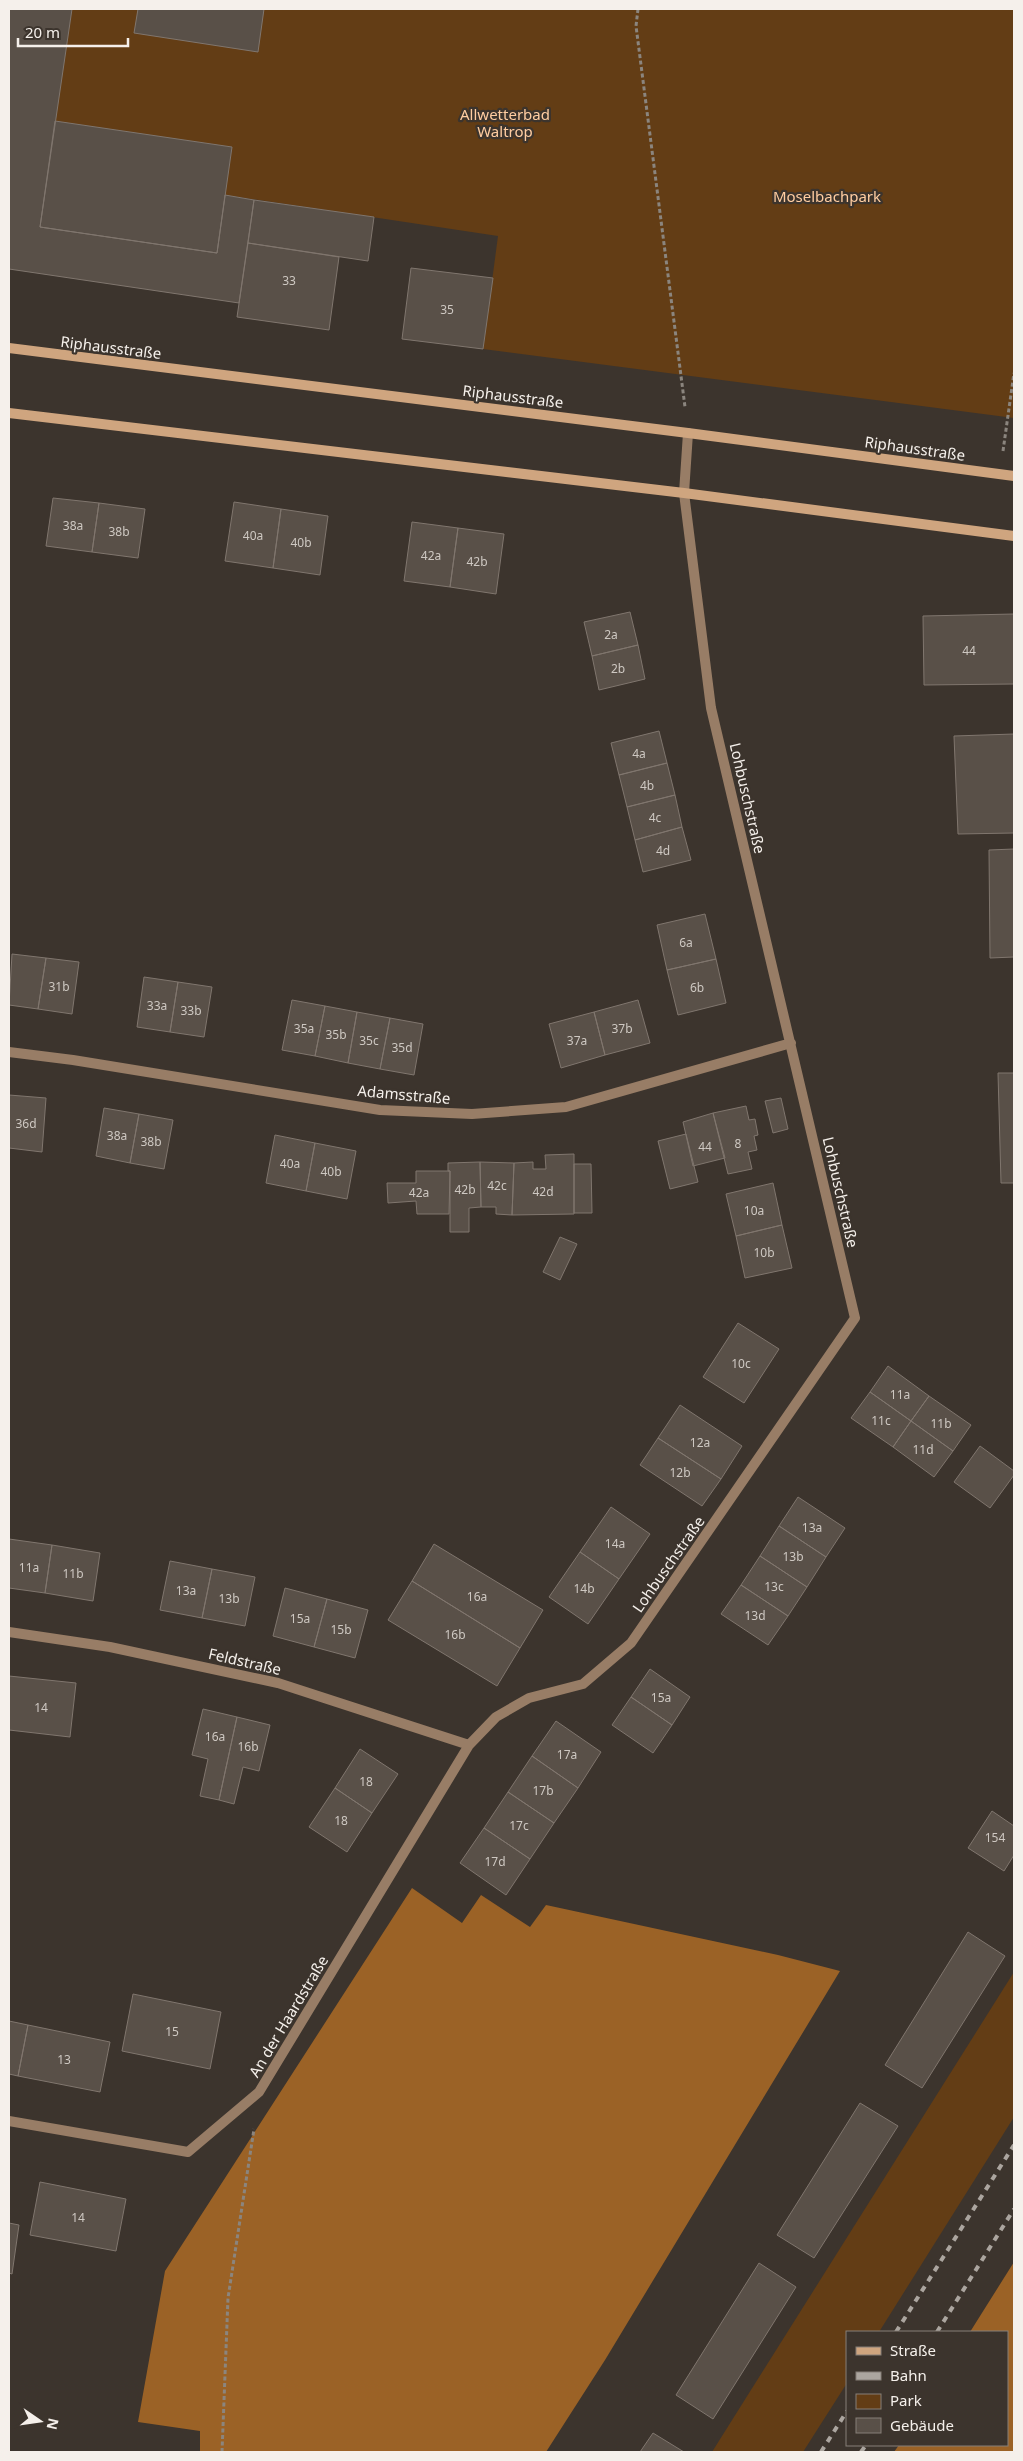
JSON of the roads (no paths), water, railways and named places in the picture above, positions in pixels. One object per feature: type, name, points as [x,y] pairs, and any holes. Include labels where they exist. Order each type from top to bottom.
[{"type":"street","name":"Riphausstraße","points":[[9,348],[1014,476]]},
{"type":"street","points":[[9,414],[684,494],[1014,536]]},
{"type":"street","name":"Lohbuschstraße","points":[[469,1745],[496,1717],[529,1698],[583,1684],[632,1643],[855,1318],[711,708],[684,494],[688,433]]},
{"type":"street","name":"Adamsstraße","points":[[9,1052],[73,1060],[380,1110],[472,1114],[566,1107],[791,1043]]},
{"type":"street","name":"Feldstraße","points":[[9,1632],[110,1647],[278,1683],[469,1745]]},
{"type":"street","name":"An der Haardstraße","points":[[9,2121],[188,2152],[259,2092],[469,1745]]},
{"type":"railway","points":[[897,2331],[1014,2145]]},
{"type":"railway","points":[[938,2331],[1014,2209]]},
{"type":"railway","points":[[821,2452],[846,2413]]},
{"type":"railway","points":[[861,2452],[865,2446]]},
{"type":"park label","name":"Allwetterbad Waltrop","points":[[505,122]]},
{"type":"park label","name":"Moselbachpark","points":[[827,196]]}]
